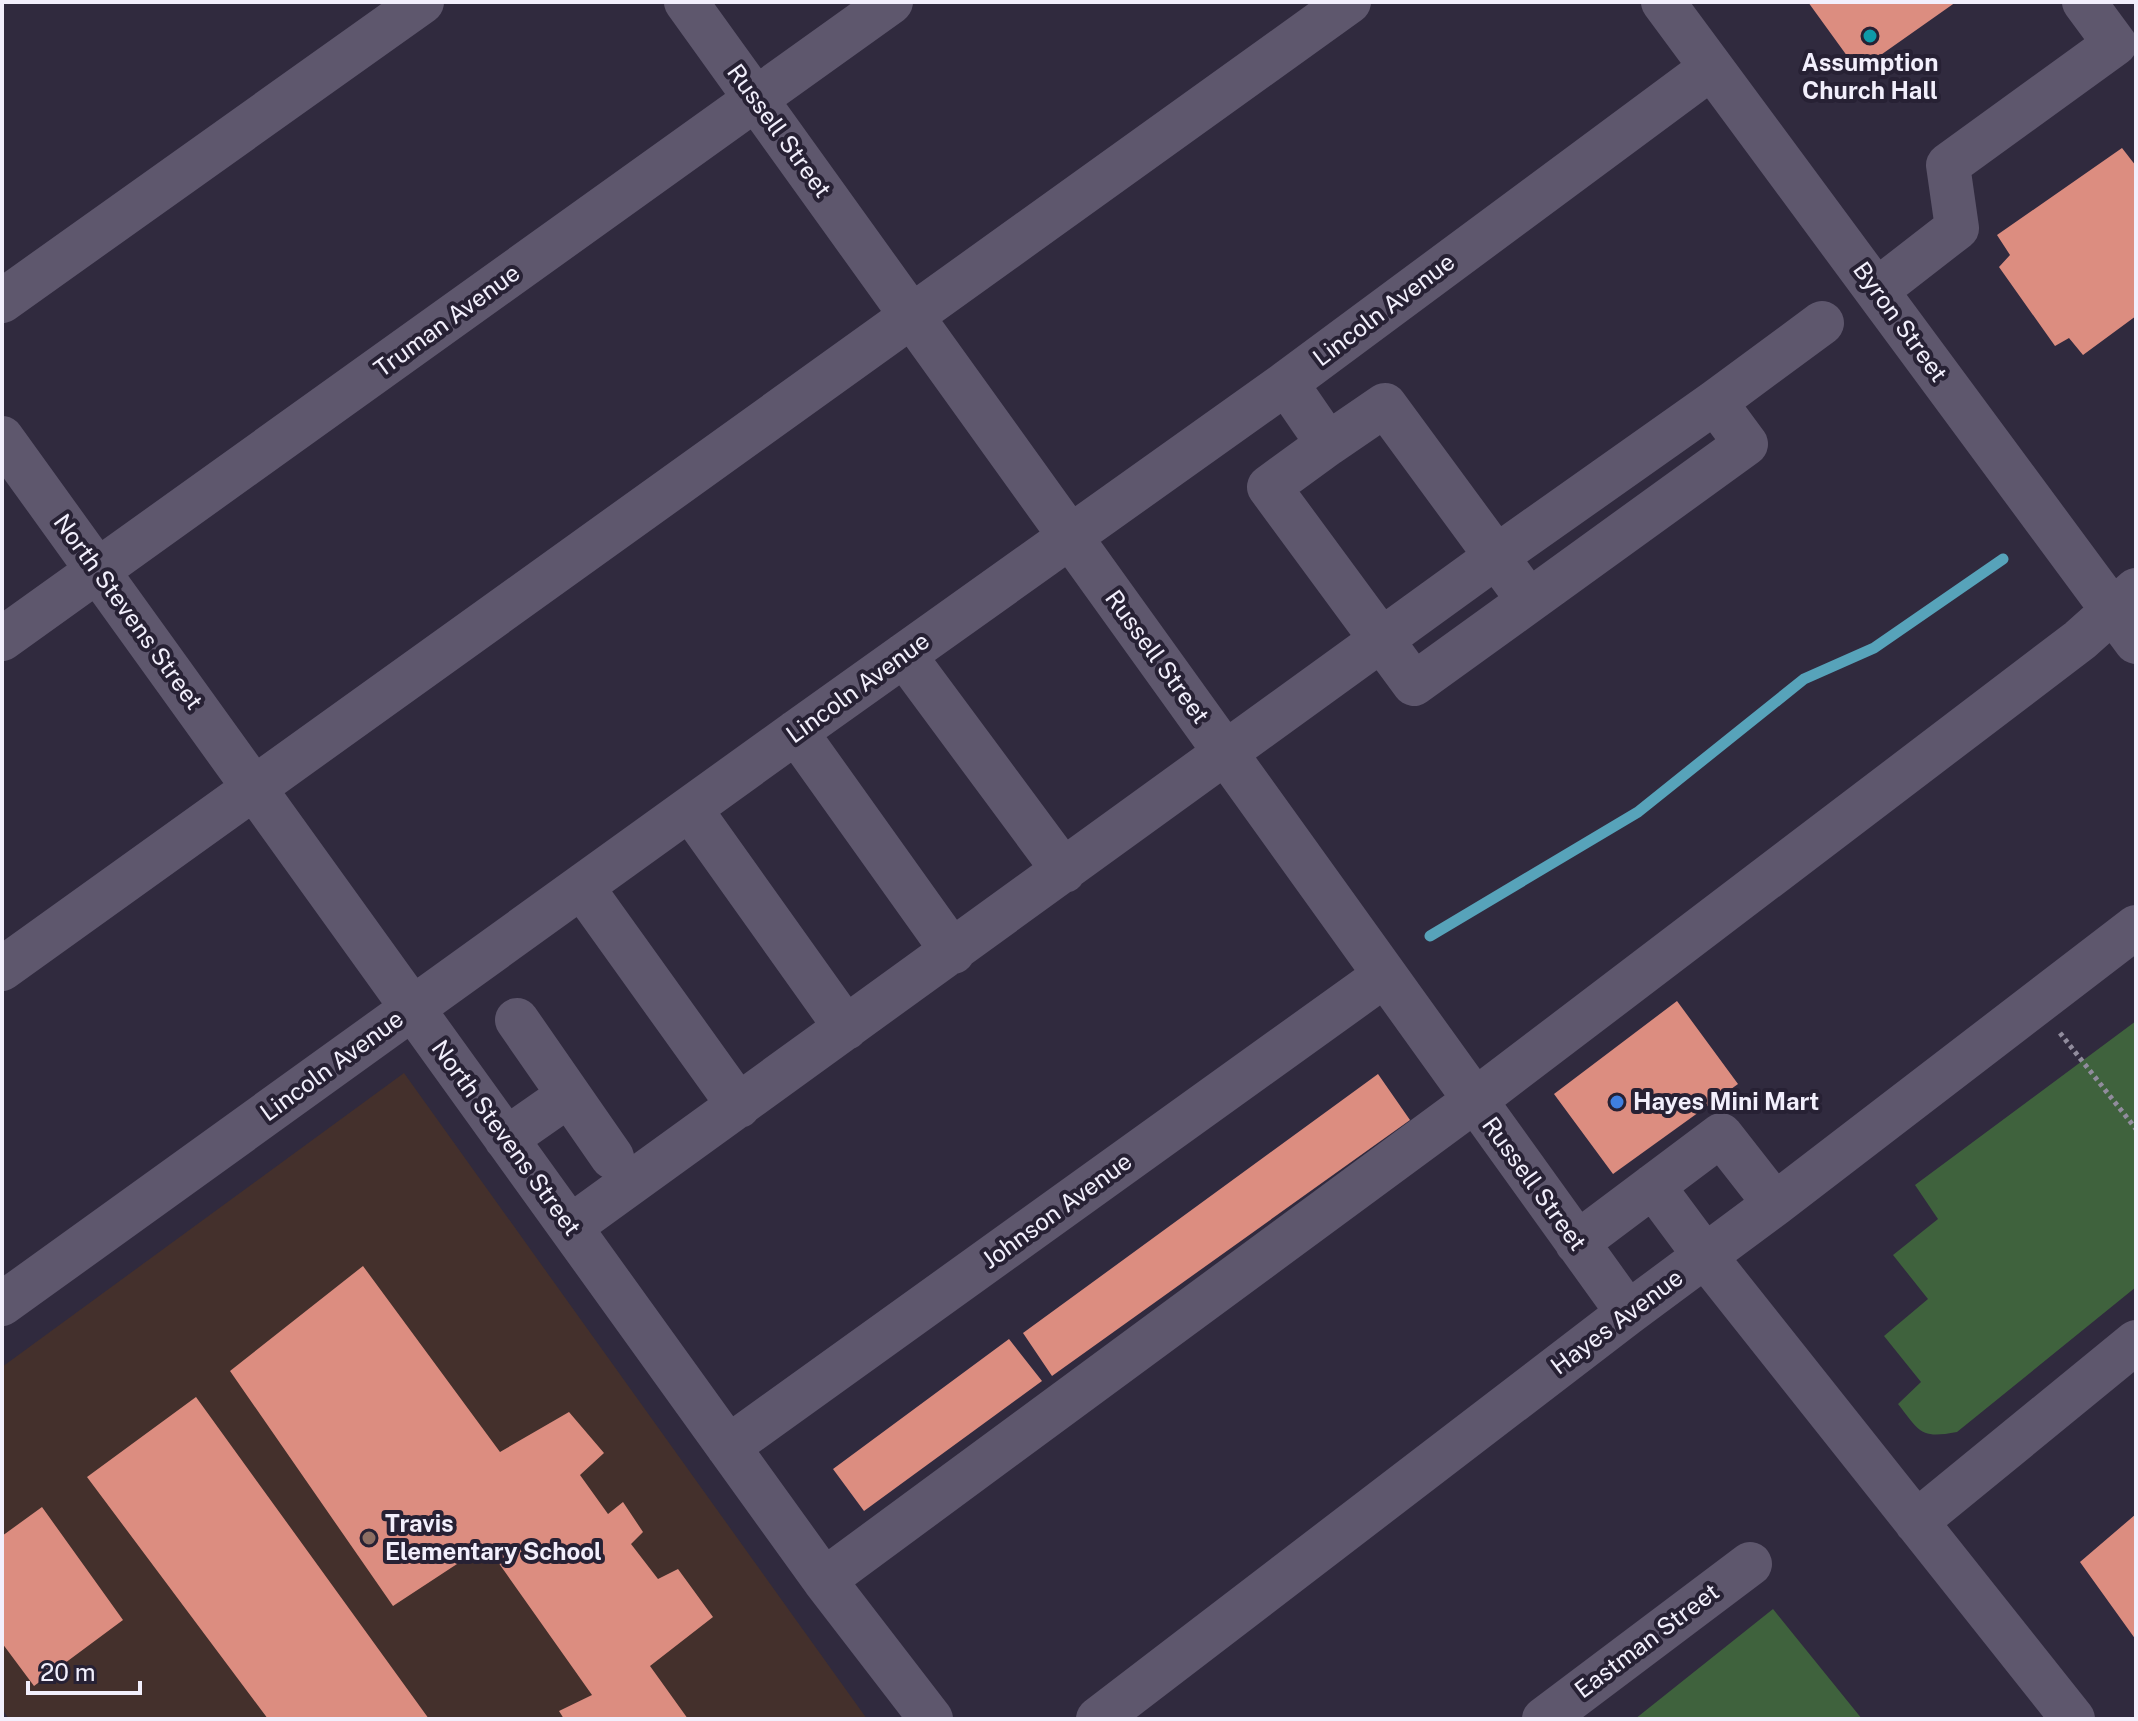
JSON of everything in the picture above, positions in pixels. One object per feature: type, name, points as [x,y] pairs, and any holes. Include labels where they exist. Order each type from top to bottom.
[{"type":"street","points":[[2,301],[422,2]]},
{"type":"street","name":"Russell Street","points":[[686,2],[1628,1313]]},
{"type":"street","name":"Truman Avenue","points":[[2,639],[891,2]]},
{"type":"street","points":[[2,969],[1349,2]]},
{"type":"street","name":"Byron Street","points":[[1663,2],[1877,290],[2128,614]]},
{"type":"street","points":[[1877,290],[1957,228],[1948,165],[2125,59],[2084,2]]},
{"type":"street","name":"Lincoln Avenue","points":[[2,1304],[1286,383],[1711,68]]},
{"type":"street","points":[[570,1227],[1822,323]]},
{"type":"street","points":[[1286,383],[1328,444]]},
{"type":"street","points":[[1529,601],[1385,405],[1269,487],[1414,684],[1529,601],[1746,444],[1715,402]]},
{"type":"street","name":"North Stevens Street","points":[[2,438],[824,1580],[931,1719]]},
{"type":"street","points":[[824,1580],[1474,1101],[2080,640],[2128,614]]},
{"type":"street","points":[[904,655],[1064,871]]},
{"type":"street","points":[[796,732],[953,952]]},
{"type":"street","points":[[690,809],[846,1028]]},
{"type":"street","points":[[582,887],[739,1106]]},
{"type":"street","name":"Hayes Avenue","points":[[1098,1719],[2136,927]]},
{"type":"street","name":"Johnson Avenue","points":[[728,1447],[1385,975]]},
{"type":"street","points":[[517,1020],[612,1157]]},
{"type":"street","points":[[506,1139],[569,1095]]},
{"type":"street","points":[[1577,1243],[1721,1135],[1775,1204]]},
{"type":"street","points":[[1653,1186],[1705,1256],[2073,1719]]},
{"type":"street","points":[[1916,1522],[2136,1342]]},
{"type":"street","name":"Eastman Street","points":[[1544,1719],[1750,1564]]},
{"type":"path","points":[[2057,1029],[2136,1129]]},
{"type":"shaded area","name":"Travis Elementary School","points":[[404,1073],[867,1719],[9,1719],[2,1709],[2,1367]]},
{"type":"green space","points":[[2136,1021],[2136,1287],[1957,1432],[1935,1435],[1922,1431],[1898,1404],[1921,1382],[1884,1336],[1928,1299],[1893,1255],[1938,1219],[1915,1185]]},
{"type":"green space","points":[[1773,1609],[1862,1719],[1635,1719]]},
{"type":"building","name":"Assumption Church Hall","points":[[1808,2],[1956,2],[1858,71]]},
{"type":"building","points":[[2122,148],[2136,166],[2136,316],[2083,355],[2069,338],[2055,346],[1999,267],[2010,255],[1997,235]]},
{"type":"building","points":[[1677,1001],[1738,1084],[1613,1174],[1554,1094]]},
{"type":"building","points":[[1378,1074],[1410,1120],[1052,1376],[1023,1333]]},
{"type":"building","points":[[363,1266],[500,1452],[569,1412],[604,1453],[580,1475],[608,1514],[623,1502],[643,1532],[631,1544],[658,1579],[678,1569],[713,1617],[650,1666],[688,1719],[564,1719],[559,1711],[592,1695],[486,1545],[393,1606],[230,1371]]},
{"type":"building","points":[[1009,1339],[1042,1381],[864,1511],[833,1469]]},
{"type":"building","points":[[196,1397],[429,1719],[268,1719],[87,1477]]},
{"type":"building","points":[[42,1507],[123,1620],[34,1686],[2,1643],[2,1536]]},
{"type":"building","points":[[2136,1514],[2136,1640],[2080,1562]]},
{"type":"waterway","points":[[1430,936],[1638,812],[1804,679],[1874,648],[2003,559]]},
{"type":"place","name":"Assumption Church Hall","points":[[1870,36]]},
{"type":"place","name":"Hayes Mini Mart","points":[[1617,1102]]},
{"type":"place","name":"Travis Elementary School","points":[[369,1538]]}]
